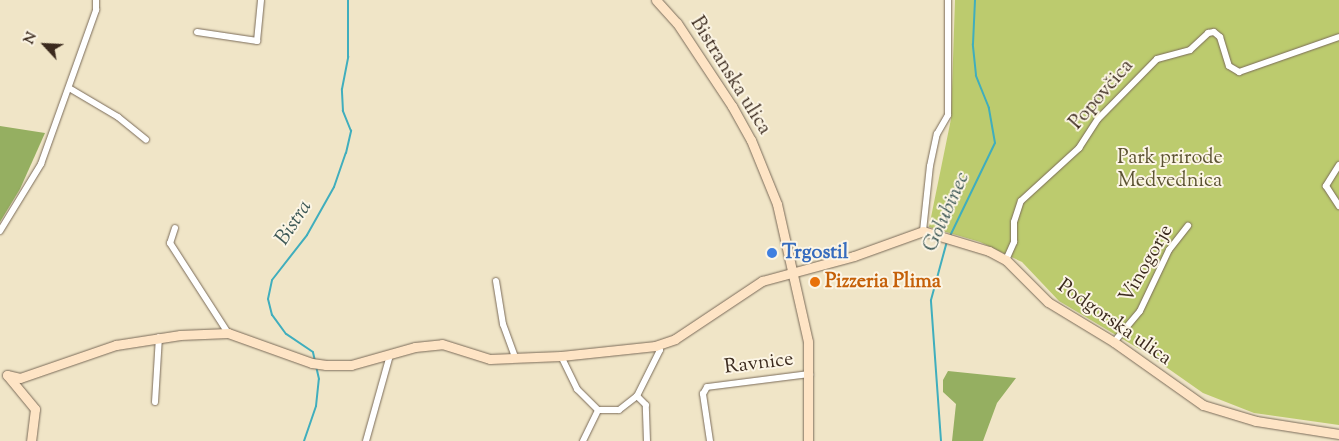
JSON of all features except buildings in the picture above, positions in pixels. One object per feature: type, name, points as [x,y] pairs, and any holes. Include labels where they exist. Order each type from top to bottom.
[{"type":"main road","name":"Bistranska ulica","points":[[656,0],[677,23],[712,72],[751,140],[777,204],[794,271],[808,342],[810,374],[808,441]]},
{"type":"main road","points":[[3,373],[20,378],[116,345],[159,337],[228,333],[326,365],[351,365],[416,347],[442,344],[490,359],[561,356],[655,346],[675,339],[762,281],[854,256],[923,231]]},
{"type":"main road","name":"Podgorska ulica","points":[[923,231],[949,238],[1006,260],[1048,302],[1114,342],[1203,405],[1256,421],[1339,434]]},
{"type":"main road","points":[[3,373],[35,408],[31,441]]},
{"type":"street","points":[[0,231],[41,164],[96,10],[96,0]]},
{"type":"street","points":[[197,32],[257,41],[261,0]]},
{"type":"street","points":[[923,231],[930,166],[937,134],[948,115],[948,0]]},
{"type":"street","name":"Popovčica","points":[[1006,260],[1014,242],[1014,222],[1022,201],[1079,148],[1098,119],[1157,59],[1190,50],[1208,32],[1214,32],[1220,37],[1229,66],[1239,72],[1339,37]]},
{"type":"street","points":[[69,88],[118,116],[146,140]]},
{"type":"street","points":[[1339,165],[1326,186],[1339,206]]},
{"type":"street","name":"Vinogorje","points":[[1114,342],[1140,311],[1169,250],[1188,226]]},
{"type":"street","points":[[175,228],[170,243],[228,333]]},
{"type":"street","points":[[496,281],[503,324],[516,359]]},
{"type":"street","points":[[155,402],[159,337]]},
{"type":"street","points":[[561,356],[576,389],[598,410],[619,410],[637,396],[660,350],[655,346]]},
{"type":"street","points":[[366,441],[390,355]]},
{"type":"street","name":"Ravnice","points":[[710,441],[703,394],[707,387],[810,374]]},
{"type":"street","points":[[637,396],[646,405],[647,441]]},
{"type":"street","points":[[583,441],[598,410]]},
{"type":"green space","name":"Park prirode Medvednica","points":[[955,0],[1339,0],[1339,425],[1254,413],[1203,393],[1146,353],[1059,301],[1022,262],[980,242],[929,227],[951,119]]},
{"type":"green space","points":[[0,126],[45,133],[20,189],[0,222]]},
{"type":"green space","points":[[948,371],[1016,378],[997,403],[983,441],[952,441],[956,404],[943,392],[943,380]]},
{"type":"waterway","name":"Bistra","points":[[315,361],[313,352],[286,334],[272,315],[268,299],[272,280],[307,235],[334,187],[346,153],[351,131],[343,111],[342,89],[348,57],[348,0]]},
{"type":"waterway","name":"Golubinec","points":[[950,236],[995,143],[989,108],[976,75],[973,44],[975,0]]},
{"type":"waterway","name":"Golubinec","points":[[941,441],[931,300],[947,241]]},
{"type":"waterway","name":"Bistra","points":[[304,441],[316,406],[319,379],[316,366]]},
{"type":"place","name":"Trgostil","points":[[772,253]]},
{"type":"place","name":"Pizzeria Plima","points":[[815,282]]}]
